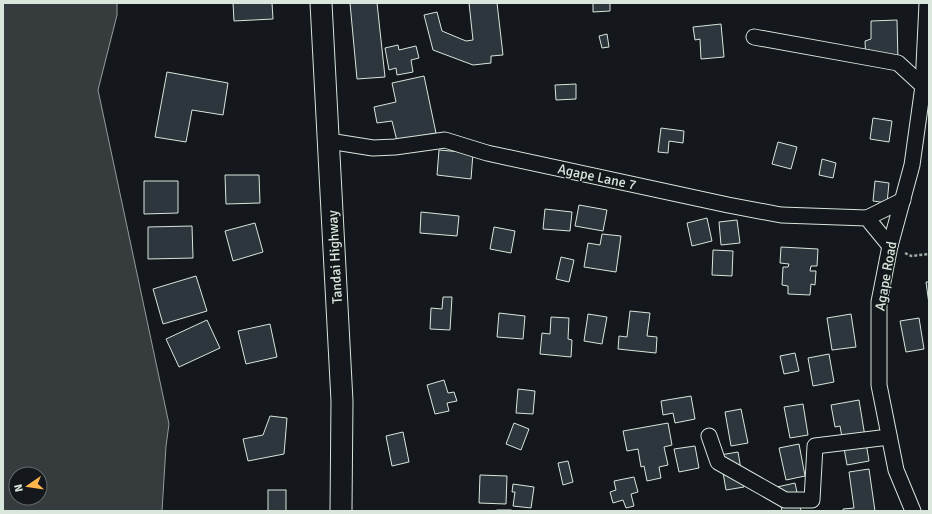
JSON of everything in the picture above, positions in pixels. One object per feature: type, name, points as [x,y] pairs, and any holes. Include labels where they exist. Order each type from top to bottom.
[{"type":"main road","name":"Tandai Highway","points":[[321,3],[342,401],[341,511]]},
{"type":"street","name":"Agape Road","points":[[913,511],[896,470],[879,385],[878,302],[890,246],[912,165],[923,86],[927,3]]},
{"type":"street","points":[[754,37],[898,63],[923,86]]},
{"type":"street","name":"Agape Lane 7","points":[[329,141],[373,148],[395,147],[446,140],[487,153],[781,215],[867,218],[903,200]]},
{"type":"street","points":[[867,218],[890,246]]},
{"type":"street","points":[[709,436],[718,462],[785,500],[812,500],[816,446],[889,437]]},
{"type":"path","points":[[890,246],[911,256],[929,254]]},
{"type":"shaded area","points":[[3,3],[117,3],[117,15],[98,90],[169,424],[166,446],[162,511],[3,511]]},
{"type":"building","points":[[233,3],[272,3],[273,19],[234,21]]},
{"type":"building","points":[[350,3],[377,3],[385,77],[357,79]]},
{"type":"building","points":[[469,3],[497,3],[503,55],[491,56],[491,63],[473,65],[433,50],[424,15],[437,12],[442,31],[466,41],[473,40]]},
{"type":"building","points":[[593,3],[610,3],[610,11],[593,12]]},
{"type":"building","points":[[897,20],[898,61],[866,63],[865,41],[871,39],[871,21]]},
{"type":"building","points":[[721,24],[724,57],[701,59],[700,39],[695,40],[693,27]]},
{"type":"building","points":[[607,34],[609,47],[602,48],[599,36]]},
{"type":"building","points":[[398,45],[399,50],[416,46],[419,58],[411,60],[413,72],[397,75],[396,68],[389,70],[385,48]]},
{"type":"building","points":[[167,72],[228,83],[223,115],[192,110],[186,142],[155,137]]},
{"type":"building","points":[[424,76],[436,133],[397,141],[392,121],[377,123],[374,107],[396,102],[392,83]]},
{"type":"building","points":[[576,84],[576,99],[556,100],[555,85]]},
{"type":"building","points":[[873,118],[892,121],[889,142],[870,139]]},
{"type":"building","points":[[661,128],[684,131],[683,143],[669,141],[668,153],[658,152]]},
{"type":"building","points":[[778,142],[797,147],[791,169],[772,164]]},
{"type":"building","points":[[439,150],[473,153],[471,179],[437,175]]},
{"type":"building","points":[[822,159],[836,163],[833,178],[819,175]]},
{"type":"building","points":[[225,175],[259,175],[260,203],[226,204]]},
{"type":"building","points":[[144,181],[178,181],[178,213],[144,214]]},
{"type":"building","points":[[875,181],[889,183],[887,203],[873,201]]},
{"type":"building","points":[[579,205],[607,210],[603,231],[575,226]]},
{"type":"building","points":[[545,209],[572,212],[570,231],[543,229]]},
{"type":"building","points":[[421,212],[459,216],[457,236],[420,233]]},
{"type":"building","points":[[707,218],[712,241],[692,246],[687,223]]},
{"type":"building","points":[[737,220],[740,243],[721,245],[719,222]]},
{"type":"building","points":[[255,223],[263,252],[233,261],[225,231]]},
{"type":"building","points":[[192,226],[193,258],[148,259],[148,227]]},
{"type":"building","points":[[494,227],[515,231],[511,253],[490,249]]},
{"type":"building","points":[[602,234],[621,236],[616,272],[584,267],[588,243],[600,245]]},
{"type":"building","points":[[781,247],[818,249],[817,266],[811,266],[810,271],[816,271],[815,285],[811,284],[810,295],[788,294],[788,286],[782,285],[783,267],[788,267],[789,264],[780,263]]},
{"type":"building","points":[[713,250],[733,251],[732,276],[712,275]]},
{"type":"building","points":[[561,257],[574,260],[569,282],[556,279]]},
{"type":"building","points":[[196,276],[207,311],[163,324],[153,289]]},
{"type":"building","points":[[926,282],[929,282],[929,304]]},
{"type":"building","points":[[443,297],[452,297],[450,330],[430,329],[431,308],[442,309]]},
{"type":"building","points":[[630,311],[650,313],[647,336],[657,337],[656,353],[618,349],[619,336],[627,337]]},
{"type":"building","points":[[499,313],[525,316],[523,339],[497,337]]},
{"type":"building","points":[[588,314],[607,317],[602,344],[584,341]]},
{"type":"building","points":[[851,314],[856,347],[832,350],[827,318]]},
{"type":"building","points":[[551,317],[569,318],[568,339],[572,340],[571,357],[540,354],[542,333],[550,334]]},
{"type":"building","points":[[919,318],[924,349],[906,352],[900,321]]},
{"type":"building","points":[[207,320],[220,348],[179,367],[166,339]]},
{"type":"building","points":[[270,324],[277,357],[246,364],[238,331]]},
{"type":"building","points":[[795,353],[799,371],[784,374],[780,356]]},
{"type":"building","points":[[829,354],[834,382],[813,386],[808,358]]},
{"type":"building","points":[[444,380],[448,393],[454,392],[457,401],[447,403],[449,411],[435,414],[427,385]]},
{"type":"building","points":[[518,389],[535,391],[533,414],[516,413]]},
{"type":"building","points":[[691,396],[695,419],[675,423],[673,413],[663,415],[661,401]]},
{"type":"building","points":[[859,400],[869,461],[847,465],[840,426],[835,427],[831,405]]},
{"type":"building","points":[[803,404],[808,435],[790,438],[784,407]]},
{"type":"building","points":[[741,409],[748,443],[731,446],[725,412]]},
{"type":"building","points":[[270,416],[287,418],[284,454],[248,461],[243,439],[263,435]]},
{"type":"building","points":[[514,423],[529,429],[521,450],[506,444]]},
{"type":"building","points":[[668,423],[672,445],[664,447],[668,465],[659,467],[661,478],[647,481],[644,466],[641,467],[638,449],[627,451],[623,431]]},
{"type":"building","points":[[403,432],[409,462],[392,466],[386,436]]},
{"type":"building","points":[[799,444],[805,476],[786,480],[779,448]]},
{"type":"building","points":[[695,446],[699,468],[679,472],[674,449]]},
{"type":"building","points":[[738,452],[744,487],[726,490],[720,455]]},
{"type":"building","points":[[568,461],[573,482],[563,485],[558,463]]},
{"type":"building","points":[[869,469],[875,511],[843,511],[843,509],[854,508],[849,472]]},
{"type":"building","points":[[480,475],[507,476],[506,504],[479,503]]},
{"type":"building","points":[[634,477],[638,492],[631,494],[634,506],[626,508],[623,500],[613,503],[610,492],[616,490],[614,481]]},
{"type":"building","points":[[795,483],[801,511],[782,511],[777,487]]},
{"type":"building","points":[[513,484],[534,487],[531,508],[513,506],[515,492],[512,492]]},
{"type":"building","points":[[268,490],[286,490],[286,511],[268,511]]},
{"type":"building","points":[[511,510],[511,511],[497,511]]}]
